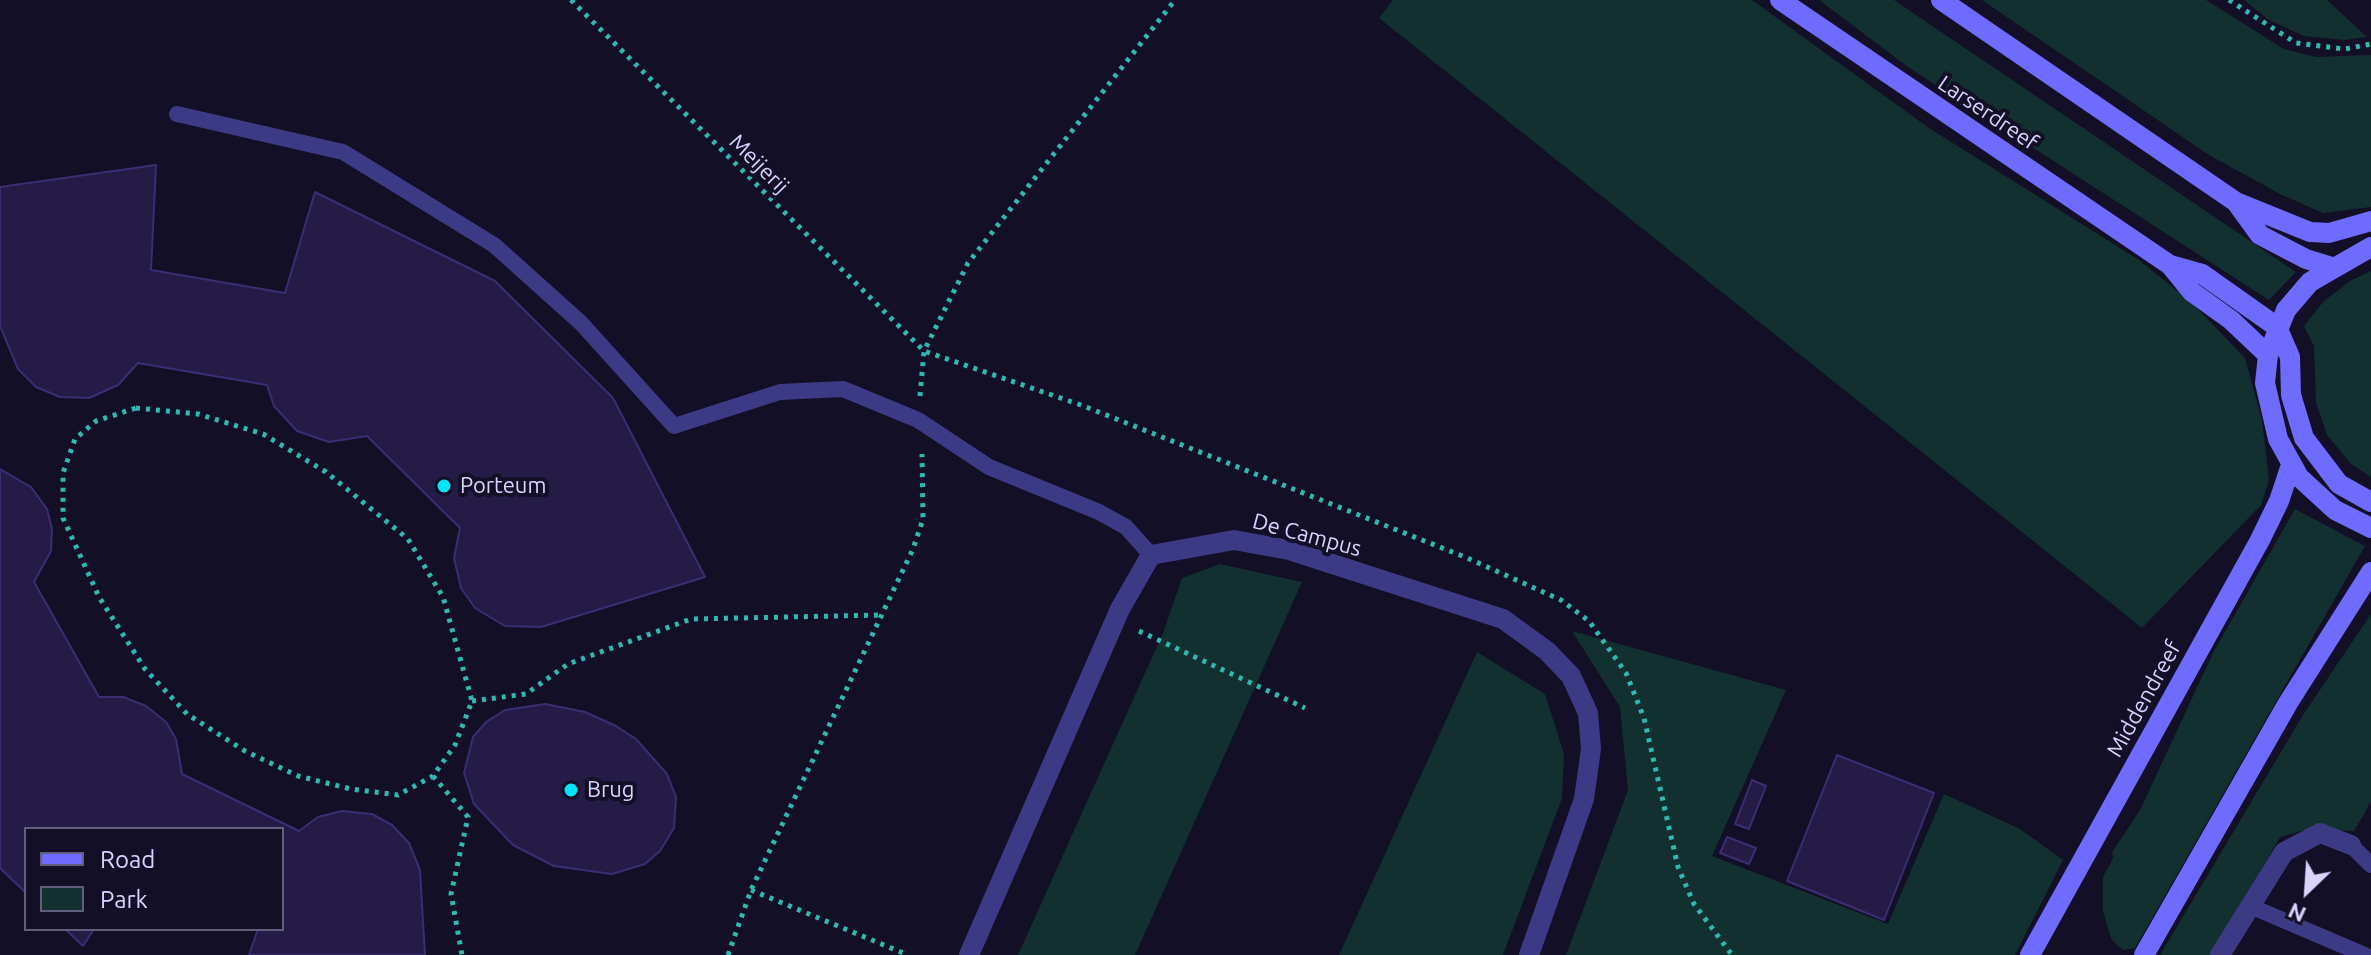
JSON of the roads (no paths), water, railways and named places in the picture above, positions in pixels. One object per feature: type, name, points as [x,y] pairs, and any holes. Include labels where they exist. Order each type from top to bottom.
[{"type":"main road","name":"Larserdreef","points":[[1780,0],[2170,265],[2192,292],[2231,320],[2268,355]]},
{"type":"main road","points":[[1941,0],[2236,202],[2310,232],[2329,233],[2371,221]]},
{"type":"main road","points":[[2236,202],[2260,235],[2306,259],[2332,267]]},
{"type":"main road","points":[[2371,247],[2332,267],[2303,289],[2277,327],[2268,355],[2265,383],[2269,410],[2291,465],[2335,510],[2371,528]]},
{"type":"main road","name":"Larserdreef","points":[[2170,265],[2202,274],[2277,327]]},
{"type":"main road","points":[[2277,327],[2290,357],[2291,395],[2304,438],[2339,484],[2371,502]]},
{"type":"main road","name":"Middendreef","points":[[2033,954],[2260,540],[2279,501],[2291,465]]},
{"type":"main road","points":[[2144,955],[2288,703],[2371,572]]},
{"type":"street","name":"De Campus","points":[[1151,555],[1234,540],[1289,550],[1503,619],[1547,651],[1563,667],[1571,676],[1588,713],[1591,749],[1584,799],[1529,955]]},
{"type":"street","points":[[969,955],[1115,620],[1151,555]]},
{"type":"street","points":[[2220,955],[2284,852],[2320,833],[2351,845]]},
{"type":"lane","points":[[177,114],[343,152],[494,245],[581,323],[674,426],[780,392],[843,389],[918,420],[989,467],[1099,512],[1126,527],[1151,555]]},
{"type":"lane","points":[[2351,845],[2371,865]]},
{"type":"lane","points":[[2250,906],[2365,955]]},
{"type":"place","name":"Porteum","points":[[444,486]]},
{"type":"place","name":"Brug","points":[[571,790]]}]
